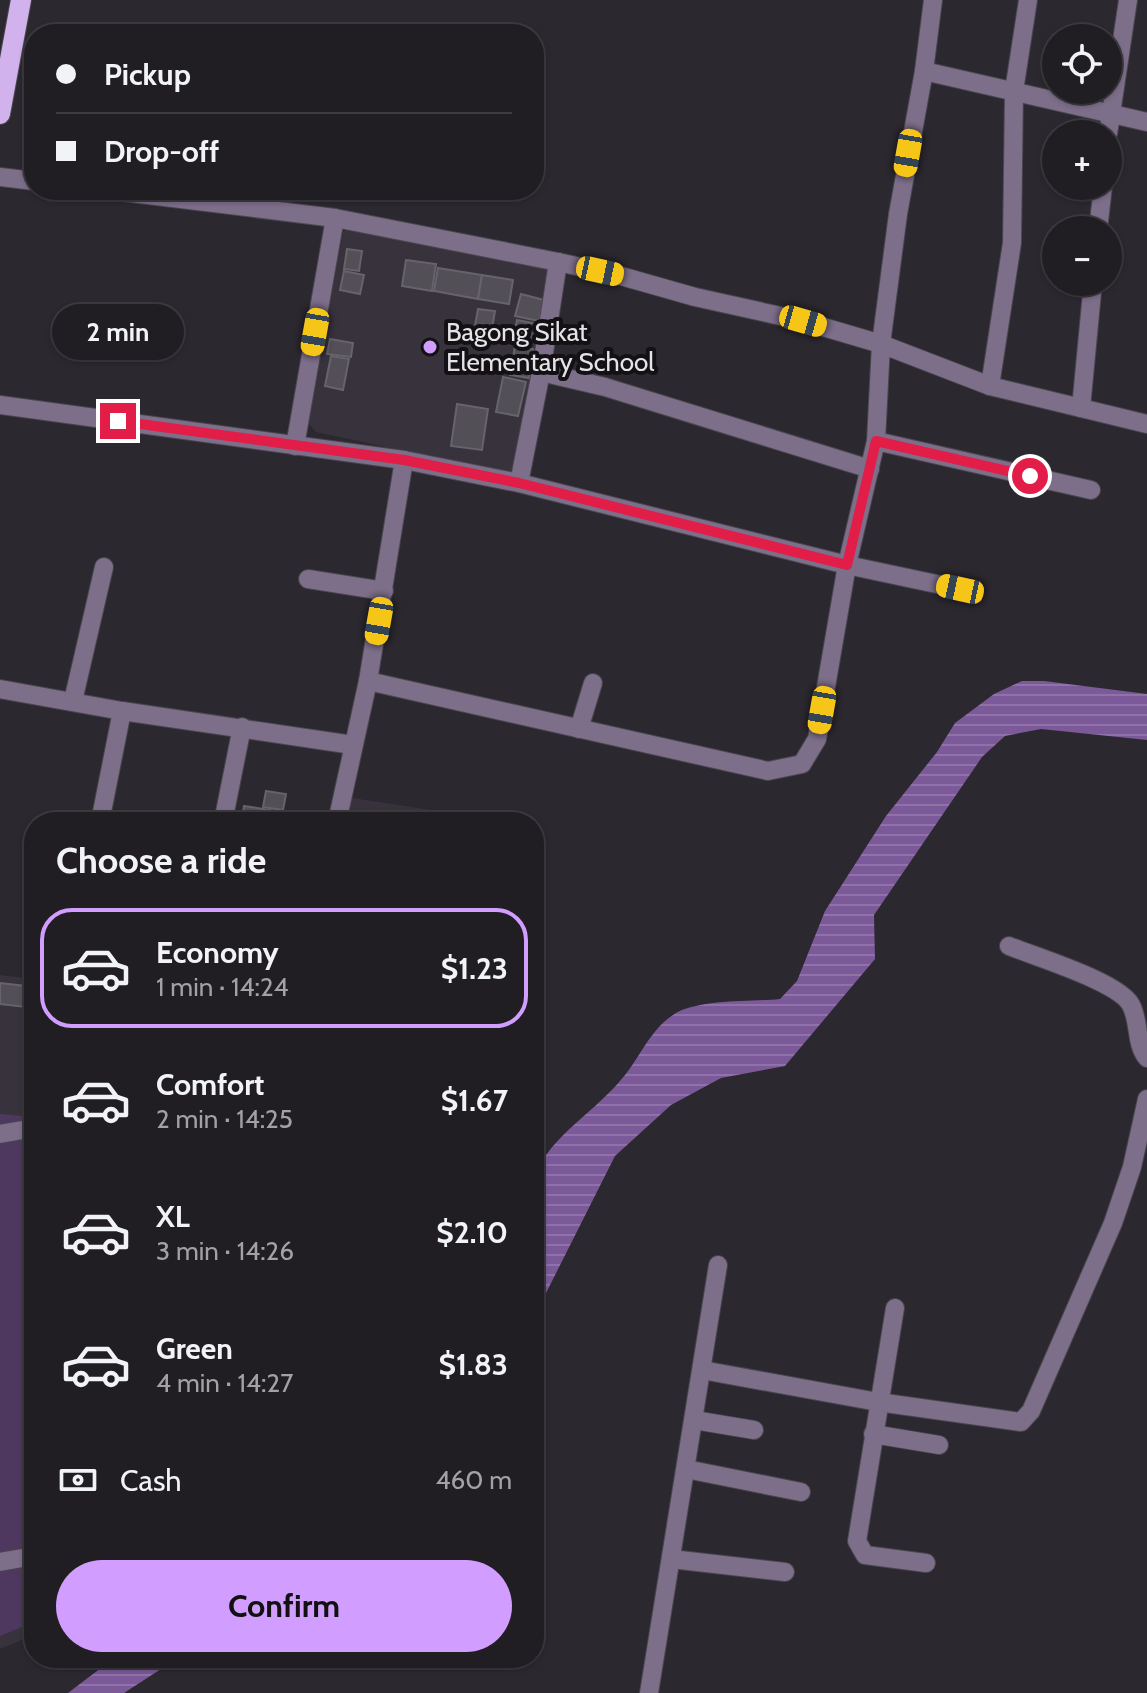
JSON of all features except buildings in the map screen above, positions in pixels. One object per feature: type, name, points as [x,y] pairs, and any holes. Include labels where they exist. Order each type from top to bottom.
[{"type":"main road","points":[[0,114],[5,59],[21,0]]},
{"type":"street","points":[[368,681],[768,771],[802,764],[817,739],[847,565],[876,441],[881,344],[898,214],[924,71],[933,0]]},
{"type":"street","points":[[990,386],[1012,243],[1014,91],[1028,0]]},
{"type":"street","points":[[1109,120],[1128,0]]},
{"type":"street","points":[[924,71],[1147,122]]},
{"type":"street","points":[[0,177],[24,180]]},
{"type":"street","points":[[188,200],[335,218],[621,276],[695,297],[803,321],[881,344],[990,386],[1147,424]]},
{"type":"street","points":[[295,446],[335,218]]},
{"type":"street","points":[[519,483],[558,262]]},
{"type":"street","points":[[1081,408],[1092,296]]},
{"type":"street","points":[[541,372],[605,387],[870,469]]},
{"type":"street","points":[[0,405],[404,460],[519,483],[847,565],[960,589]]},
{"type":"street","points":[[876,441],[1091,490]]},
{"type":"street","points":[[339,812],[368,681],[404,460]]},
{"type":"street","points":[[73,701],[104,567]]},
{"type":"street","points":[[308,579],[384,591]]},
{"type":"street","points":[[579,729],[593,683]]},
{"type":"street","points":[[0,689],[122,711],[353,745]]},
{"type":"street","points":[[102,812],[122,711]]},
{"type":"street","points":[[225,812],[242,727]]},
{"type":"street","points":[[1009,946],[1104,984],[1125,996],[1134,1013],[1140,1045],[1147,1058]]},
{"type":"street","points":[[702,1370],[878,1402],[1021,1422],[1026,1418],[1113,1223],[1132,1167],[1147,1099]]},
{"type":"street","points":[[0,1134],[24,1130]]},
{"type":"street","points":[[649,1693],[718,1265]]},
{"type":"street","points":[[895,1308],[857,1541],[865,1555],[926,1563]]},
{"type":"street","points":[[694,1420],[754,1430]]},
{"type":"street","points":[[873,1434],[939,1445]]},
{"type":"street","points":[[686,1469],[801,1492]]},
{"type":"street","points":[[0,1562],[24,1558]]},
{"type":"street","points":[[671,1559],[785,1572]]},
{"type":"shaded area","name":"Bagong Sikat Elementary School","points":[[350,227],[549,265],[552,272],[515,469],[508,473],[316,432],[308,423],[343,232]]},
{"type":"shaded area","points":[[1022,681],[1044,681],[1147,694],[1147,740],[1041,729],[1005,736],[982,757],[874,915],[875,959],[785,1066],[721,1078],[671,1105],[615,1156],[544,1297],[544,1158],[563,1135],[614,1088],[654,1033],[676,1013],[712,1003],[780,999],[797,981],[825,911],[886,816],[937,752],[955,723],[994,694]]},
{"type":"shaded area","points":[[352,798],[445,812],[350,812]]},
{"type":"shaded area","points":[[0,975],[24,978],[24,1639],[0,1649]]},
{"type":"shaded area","points":[[0,1114],[24,1116],[24,1626],[0,1636]]},
{"type":"shaded area","points":[[101,1668],[163,1668],[124,1693],[68,1693]]},
{"type":"place","name":"Bagong Sikat Elementary School","points":[[430,347]]},
{"type":"route","points":[[118,421],[404,460],[519,483],[847,565],[876,441],[1030,476]]}]
